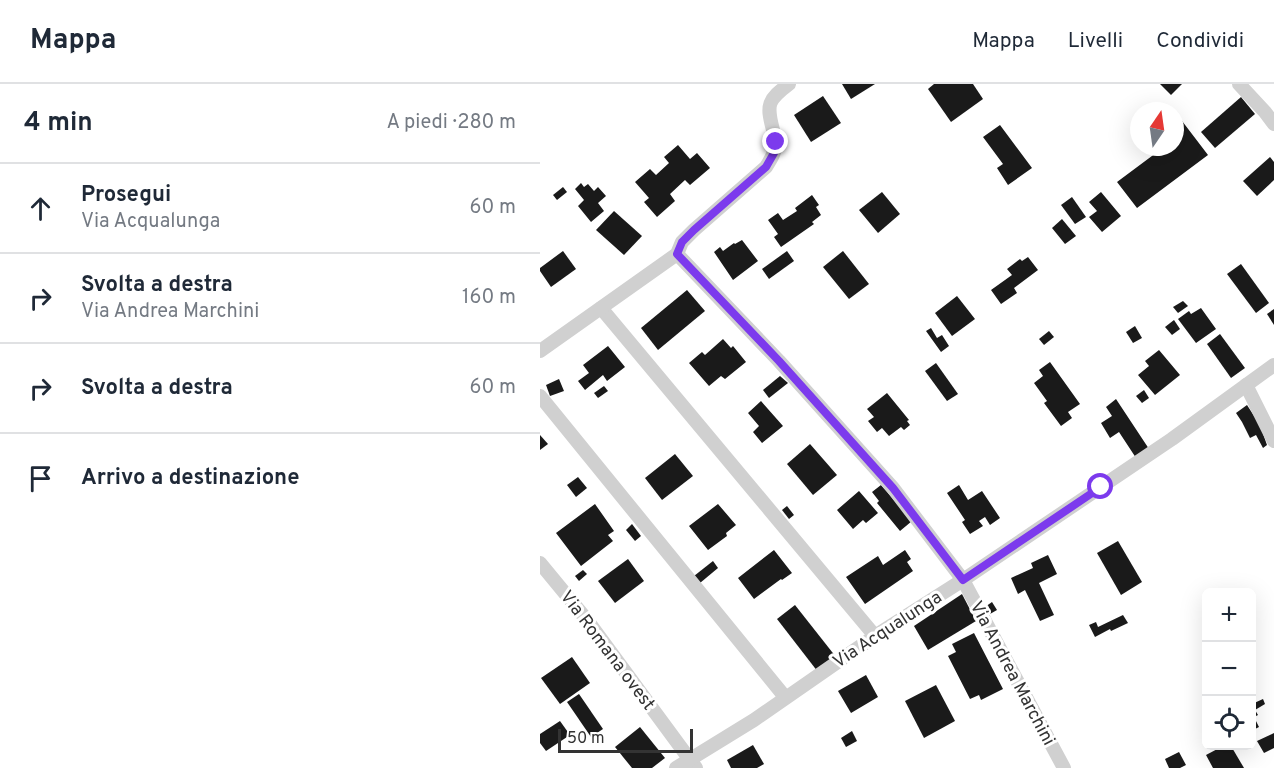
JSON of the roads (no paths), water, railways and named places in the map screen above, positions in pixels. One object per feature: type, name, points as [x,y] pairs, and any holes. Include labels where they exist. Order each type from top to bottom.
[{"type":"street","points":[[540,351],[677,254],[682,242],[694,230],[766,167],[774,153],[776,142],[768,113],[770,104],[775,95],[789,84]]},
{"type":"street","points":[[1239,84],[1274,124]]},
{"type":"street","name":"Via Andrea Marchini","points":[[677,254],[779,361],[893,488],[963,580],[1064,768]]},
{"type":"street","points":[[601,308],[875,636]]},
{"type":"street","name":"Via Acqualunga","points":[[676,768],[693,764],[875,636],[963,580],[1172,439],[1274,365]]},
{"type":"street","points":[[1246,385],[1274,441]]},
{"type":"street","points":[[540,396],[785,698]]},
{"type":"street","name":"Via Romana ovest","points":[[540,563],[587,620],[693,764]]}]
